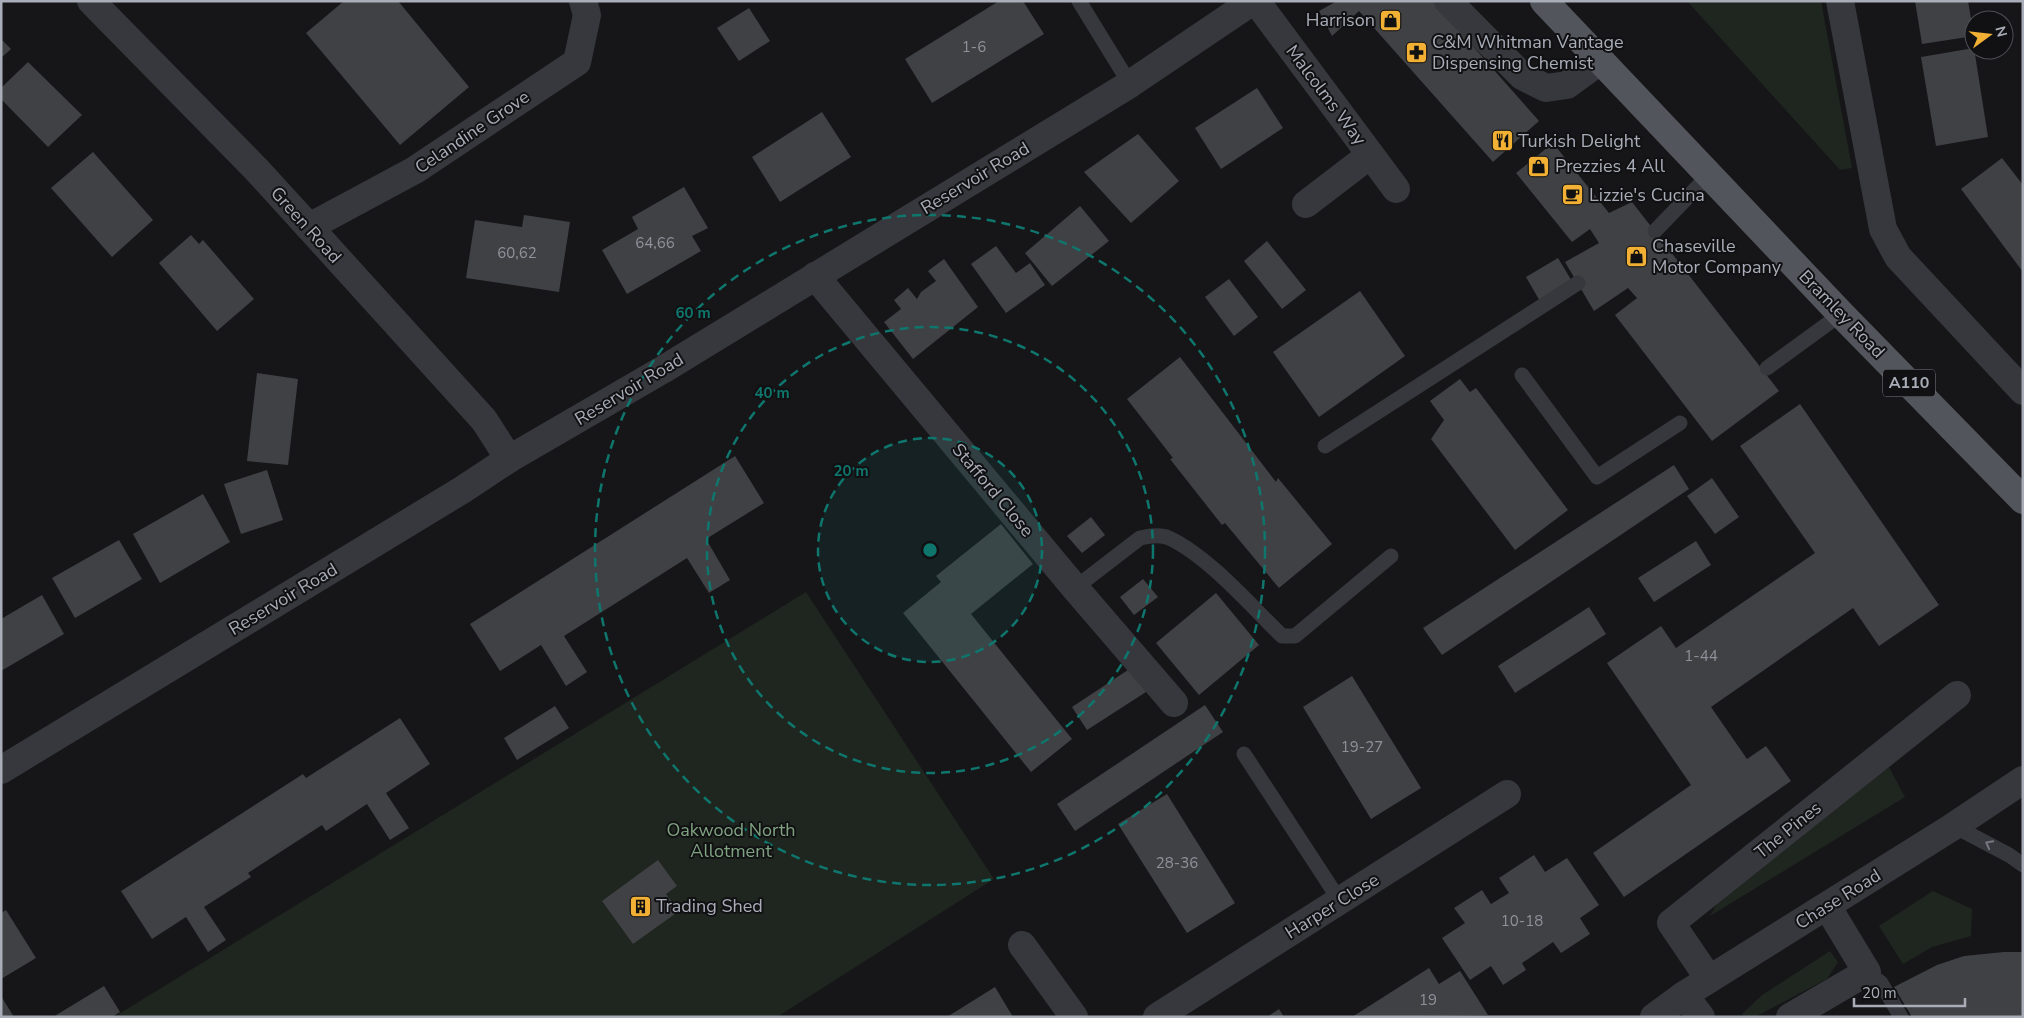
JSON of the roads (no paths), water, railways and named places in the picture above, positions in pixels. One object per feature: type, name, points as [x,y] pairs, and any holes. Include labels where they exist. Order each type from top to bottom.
[{"type":"main road","name":"Bramley Road","points":[[1544,1],[1841,314],[2023,500]]},
{"type":"street","name":"Green Road","points":[[91,1],[309,226],[484,420],[509,459]]},
{"type":"street","name":"Celandine Grove","points":[[309,226],[415,170],[577,62],[587,15],[583,1]]},
{"type":"street","name":"Reservoir Road","points":[[1,770],[462,490],[509,459],[664,369],[1130,84],[1254,1]]},
{"type":"street","name":"Malcolms Way","points":[[1254,1],[1396,189]]},
{"type":"street","points":[[1448,1],[1522,76],[1546,88],[1567,85],[1600,61]]},
{"type":"street","points":[[1840,1],[1883,229],[1898,258],[2023,391]]},
{"type":"street","points":[[1306,204],[1370,155]]},
{"type":"street","name":"Stafford Close","points":[[815,276],[1075,588],[1174,703]]},
{"type":"street","name":"The Pines","points":[[1709,980],[1671,923],[1957,695]]},
{"type":"street","name":"Chase Road","points":[[1654,1017],[1684,995],[1954,826],[2023,780]]},
{"type":"street","name":"Harper Close","points":[[1157,1017],[1507,794]]},
{"type":"street","points":[[1790,1017],[1866,972],[1827,906]]},
{"type":"street","points":[[1022,944],[1074,1017]]},
{"type":"street","points":[[1684,995],[1701,1017]]},
{"type":"lane","points":[[1079,1],[1130,84]]},
{"type":"lane","points":[[1655,231],[1709,176]]},
{"type":"lane","points":[[1325,446],[1578,283]]},
{"type":"lane","points":[[1767,368],[1841,314]]},
{"type":"lane","points":[[1522,375],[1597,477],[1680,423]]},
{"type":"lane","points":[[1075,588],[1140,538],[1152,535],[1168,537],[1195,555],[1282,636],[1295,636],[1391,556]]},
{"type":"lane","points":[[1244,754],[1340,901]]},
{"type":"lane","points":[[1954,826],[2003,851],[2023,865]]},
{"type":"lane","points":[[1866,972],[1880,983],[1901,1017]]},
{"type":"place","name":"Harrison","points":[[1391,20]]},
{"type":"place","name":"C&M Whitman Vantage Dispensing Chemist","points":[[1416,52]]},
{"type":"place","name":"Turkish Delight","points":[[1502,141]]},
{"type":"place","name":"Prezzies 4 All","points":[[1539,166]]},
{"type":"place","name":"Lizzie's Cucina","points":[[1573,195]]},
{"type":"place","name":"Chaseville Motor Company","points":[[1636,256]]},
{"type":"place","name":"Trading Shed","points":[[640,906]]},
{"type":"park label","name":"Oakwood North Allotment","points":[[731,840]]}]
